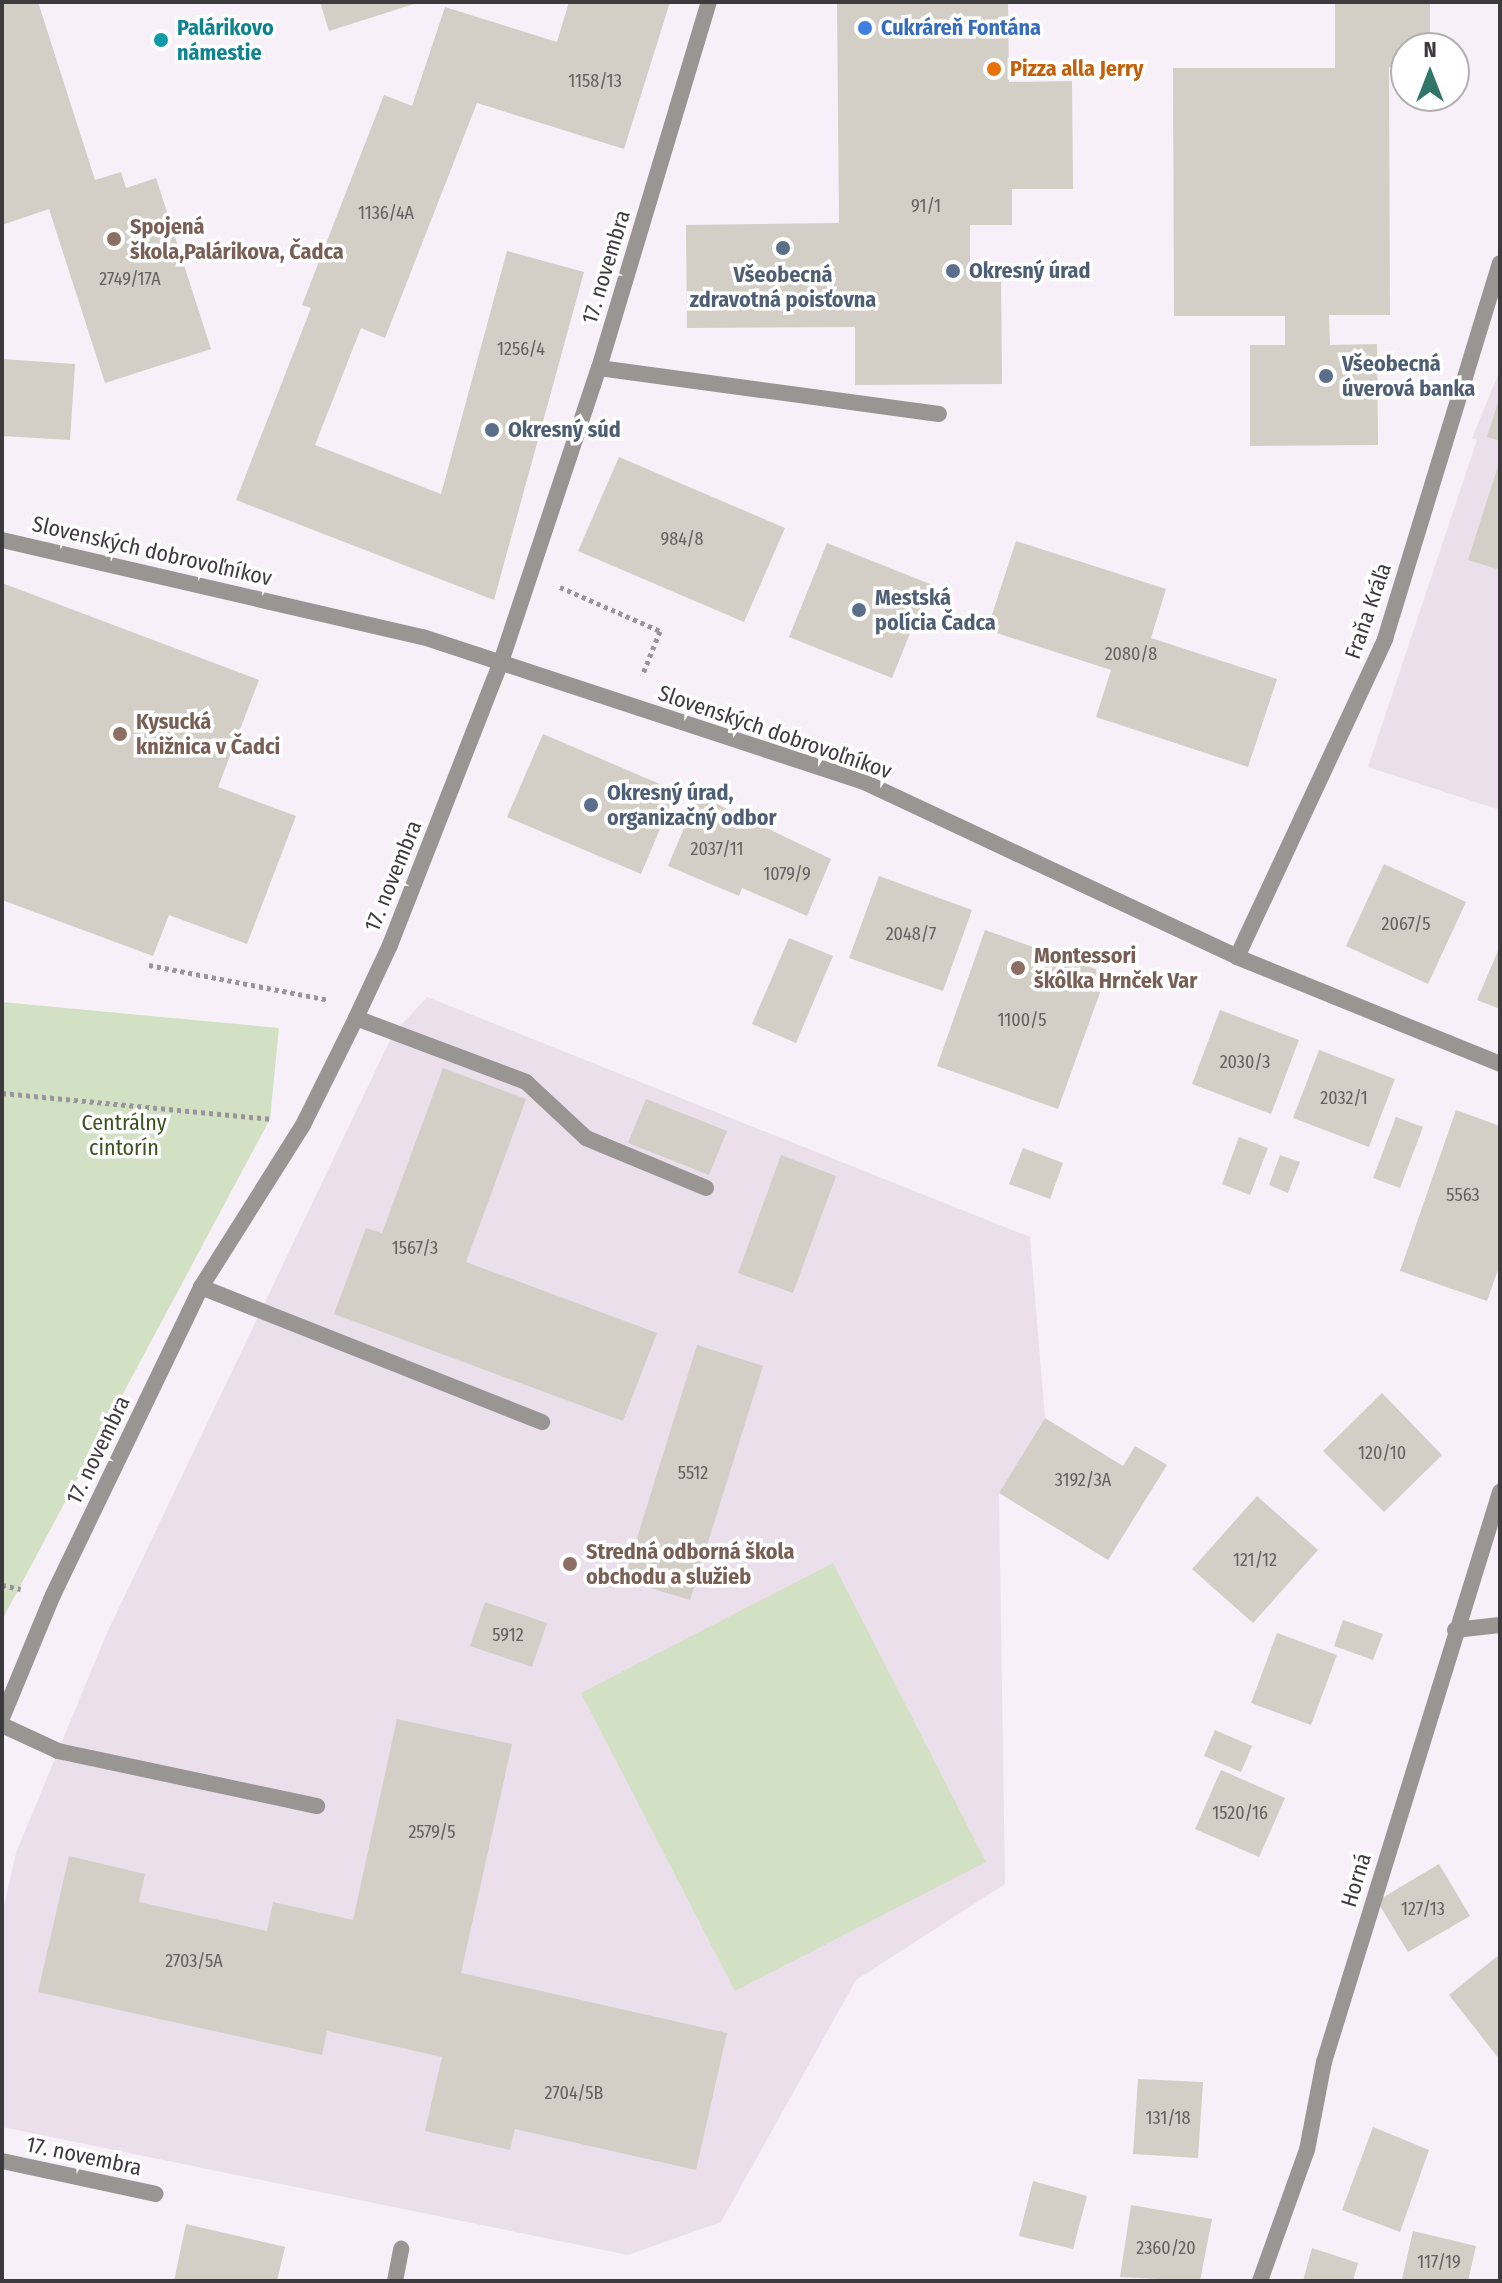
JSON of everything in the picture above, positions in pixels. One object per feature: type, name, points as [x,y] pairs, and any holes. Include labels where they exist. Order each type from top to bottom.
[{"type":"street","name":"17. novembra","points":[[2,1718],[53,1595],[201,1287],[303,1125],[390,945],[501,662],[599,368],[709,2]]},
{"type":"street","name":"Fraňa Kráľa","points":[[1237,957],[1385,639],[1500,263]]},
{"type":"street","points":[[599,368],[939,414]]},
{"type":"street","name":"Slovenských dobrovoľníkov","points":[[2,540],[423,637],[864,782],[1237,957],[1500,1064]]},
{"type":"street","points":[[358,1013],[526,1082],[586,1138],[706,1188]]},
{"type":"street","points":[[201,1287],[542,1422]]},
{"type":"street","name":"Horná","points":[[1260,2281],[1307,2150],[1324,2062],[1500,1492]]},
{"type":"street","points":[[1455,1630],[1500,1625]]},
{"type":"street","points":[[2,1725],[58,1751],[317,1806]]},
{"type":"street","name":"17. novembra","points":[[2,2161],[156,2194]]},
{"type":"street","points":[[395,2281],[401,2249]]},
{"type":"path","points":[[530,574],[660,631],[643,673]]},
{"type":"path","points":[[149,965],[358,1013]]},
{"type":"path","points":[[2,1093],[303,1125]]},
{"type":"shaded area","points":[[1500,370],[1500,810],[1368,767],[1477,440],[1472,438]]},
{"type":"shaded area","name":"Stredná odborná škola obchodu a služieb","points":[[427,997],[1030,1237],[1045,1418],[999,1493],[1005,1884],[856,1980],[721,2222],[628,2255],[2,2127],[2,1914],[16,1853],[106,1635],[393,1034]]},
{"type":"green space","name":"Centrálny cintorín","points":[[2,1002],[279,1028],[270,1119],[2,1620]]},
{"type":"green space","points":[[833,1563],[986,1862],[735,1991],[581,1693]]},
{"type":"building","points":[[2,2],[38,2],[95,180],[121,172],[126,188],[156,178],[211,349],[105,383],[49,209],[2,225]]},
{"type":"building","points":[[320,2],[417,2],[417,3],[329,31]]},
{"type":"building","points":[[569,2],[670,2],[624,149],[477,103],[385,338],[361,328],[315,445],[441,494],[507,251],[584,272],[494,600],[236,500],[311,308],[302,305],[384,95],[412,106],[445,7],[557,42]]},
{"type":"building","points":[[837,2],[1008,2],[1009,82],[1072,81],[1073,189],[1012,189],[1012,225],[970,225],[970,276],[1001,275],[1002,384],[855,385],[855,327],[687,328],[686,225],[839,223]]},
{"type":"building","points":[[1335,2],[1430,2],[1430,32],[1390,32],[1390,315],[1329,315],[1330,345],[1377,344],[1378,445],[1250,446],[1250,345],[1285,345],[1285,316],[1174,316],[1173,68],[1335,68]]},
{"type":"building","points":[[2,359],[75,364],[70,440],[2,436]]},
{"type":"building","points":[[1500,399],[1500,441],[1487,437]]},
{"type":"building","points":[[619,457],[785,528],[744,622],[578,551]]},
{"type":"building","points":[[1500,463],[1500,570],[1468,560]]},
{"type":"building","points":[[1016,541],[1166,589],[1151,638],[1277,679],[1248,767],[1096,717],[1111,670],[987,630]]},
{"type":"building","name":"Mestská polícia Čadca","points":[[827,543],[930,584],[892,678],[789,637]]},
{"type":"building","name":"Kysucká knižnica v Čadci","points":[[2,583],[259,680],[218,787],[296,816],[247,944],[169,915],[153,956],[2,900]]},
{"type":"building","points":[[543,734],[676,791],[641,874],[507,817]]},
{"type":"building","points":[[698,795],[831,859],[807,916],[742,888],[739,896],[668,866]]},
{"type":"building","points":[[1384,864],[1466,902],[1428,984],[1346,946]]},
{"type":"building","points":[[879,876],[972,910],[943,991],[849,958]]},
{"type":"building","points":[[985,930],[1107,973],[1058,1109],[937,1066]]},
{"type":"building","points":[[789,938],[833,956],[796,1043],[752,1024]]},
{"type":"building","points":[[1500,946],[1500,1009],[1477,1000]]},
{"type":"building","points":[[1220,1010],[1299,1040],[1271,1114],[1192,1084]]},
{"type":"building","points":[[1319,1050],[1395,1079],[1369,1147],[1293,1118]]},
{"type":"building","points":[[443,1068],[526,1099],[466,1262],[657,1333],[623,1421],[334,1314],[366,1228],[382,1233]]},
{"type":"building","points":[[646,1099],[727,1131],[709,1175],[628,1143]]},
{"type":"building","points":[[1456,1110],[1500,1126],[1500,1264],[1487,1301],[1400,1271]]},
{"type":"building","points":[[1396,1117],[1423,1127],[1400,1188],[1373,1178]]},
{"type":"building","points":[[1239,1137],[1268,1148],[1250,1195],[1222,1184]]},
{"type":"building","points":[[1023,1148],[1063,1163],[1050,1199],[1009,1184]]},
{"type":"building","points":[[781,1155],[836,1176],[793,1293],[738,1273]]},
{"type":"building","points":[[1280,1155],[1300,1162],[1288,1193],[1269,1185]]},
{"type":"building","points":[[697,1345],[763,1366],[690,1600],[624,1580]]},
{"type":"building","points":[[1382,1393],[1442,1455],[1384,1512],[1323,1451]]},
{"type":"building","points":[[1045,1418],[1123,1466],[1135,1446],[1167,1465],[1108,1560],[999,1493]]},
{"type":"building","points":[[1257,1496],[1318,1550],[1253,1623],[1192,1569]]},
{"type":"building","points":[[485,1602],[547,1623],[532,1667],[470,1646]]},
{"type":"building","points":[[1343,1620],[1383,1634],[1373,1660],[1334,1646]]},
{"type":"building","points":[[1277,1633],[1337,1655],[1311,1725],[1251,1703]]},
{"type":"building","points":[[397,1719],[512,1744],[461,1973],[727,2033],[696,2170],[515,2129],[510,2150],[425,2131],[442,2057],[327,2031],[322,2055],[38,1992],[69,1856],[145,1874],[139,1902],[267,1931],[273,1902],[353,1920]]},
{"type":"building","points":[[1215,1730],[1252,1746],[1241,1772],[1204,1756]]},
{"type":"building","points":[[1221,1770],[1285,1798],[1259,1857],[1195,1829]]},
{"type":"building","points":[[1439,1864],[1470,1916],[1408,1952],[1377,1901]]},
{"type":"building","points":[[1500,1954],[1500,2060],[1449,1995]]},
{"type":"building","points":[[1138,2079],[1203,2082],[1198,2158],[1133,2154]]},
{"type":"building","points":[[1373,2127],[1429,2150],[1400,2232],[1342,2210]]},
{"type":"building","points":[[1033,2181],[1087,2196],[1073,2249],[1019,2236]]},
{"type":"building","points":[[1131,2205],[1212,2219],[1200,2281],[1120,2277]]},
{"type":"building","points":[[186,2224],[285,2247],[277,2281],[174,2281]]},
{"type":"building","points":[[1413,2231],[1476,2246],[1468,2281],[1402,2279]]},
{"type":"building","points":[[1312,2248],[1358,2263],[1353,2281],[1303,2281]]},
{"type":"place","name":"Cukráreň Fontána","points":[[865,28]]},
{"type":"place","name":"Palárikovo námestie","points":[[161,40]]},
{"type":"place","name":"Pizza alla Jerry","points":[[994,69]]},
{"type":"place","name":"Spojená škola,Palárikova, Čadca","points":[[114,239]]},
{"type":"place","name":"Všeobecná zdravotná poisťovna","points":[[783,248]]},
{"type":"place","name":"Okresný úrad","points":[[953,271]]},
{"type":"place","name":"Všeobecná úverová banka","points":[[1326,376]]},
{"type":"place","name":"Okresný súd","points":[[492,430]]},
{"type":"place","name":"Mestská polícia Čadca","points":[[859,610]]},
{"type":"place","name":"Kysucká knižnica v Čadci","points":[[120,734]]},
{"type":"place","name":"Okresný úrad, organizačný odbor","points":[[591,805]]},
{"type":"place","name":"Montessori škôlka Hrnček Var","points":[[1018,968]]},
{"type":"place","name":"Stredná odborná škola obchodu a služieb","points":[[570,1564]]}]
